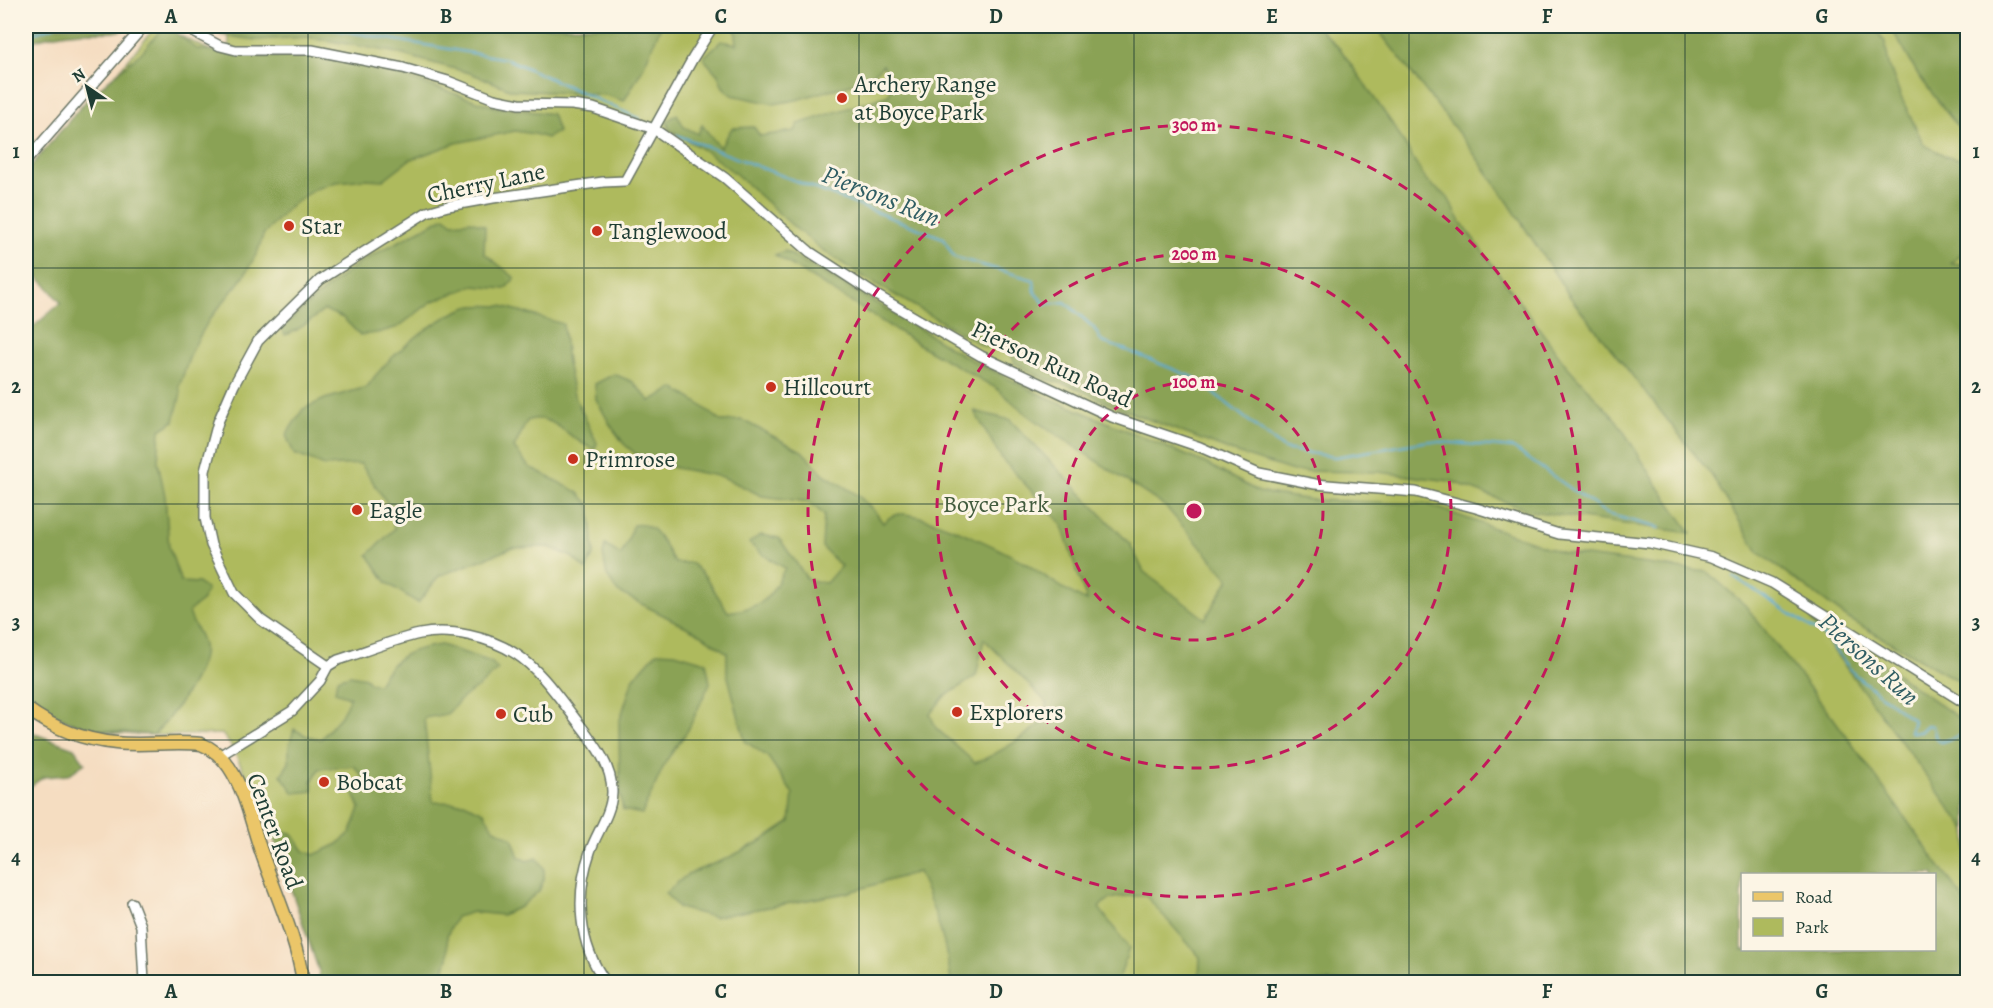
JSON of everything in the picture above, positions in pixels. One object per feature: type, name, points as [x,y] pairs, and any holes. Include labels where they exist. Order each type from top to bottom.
[{"type":"main road","name":"Center Road","points":[[26,708],[55,726],[90,739],[116,743],[201,744],[209,747],[219,756],[229,768],[239,788],[281,907],[303,982]]},
{"type":"street","points":[[26,161],[144,26]]},
{"type":"street","name":"Pierson Run Road","points":[[182,26],[220,46],[236,50],[312,50],[403,68],[448,81],[494,99],[519,104],[572,105],[593,108],[654,129],[725,178],[810,252],[876,295],[981,356],[1112,417],[1200,447],[1259,473],[1315,484],[1416,492],[1476,507],[1559,534],[1650,543],[1712,557],[1772,583],[1968,705]]},
{"type":"street","points":[[654,129],[713,26]]},
{"type":"street","name":"Cherry Lane","points":[[328,666],[261,620],[234,592],[211,545],[205,518],[205,471],[218,422],[234,385],[258,342],[320,280],[427,212],[493,198],[603,182],[625,181],[654,129]]},
{"type":"street","points":[[219,756],[292,711],[320,681],[328,666],[338,660],[421,634],[471,635],[507,649],[524,660],[540,676],[589,736],[610,776],[612,794],[606,815],[590,852],[580,899],[582,929],[606,982]]},
{"type":"street","points":[[132,903],[141,926],[144,982]]},
{"type":"green space","points":[[26,26],[131,26],[113,32],[60,34],[26,43]]},
{"type":"green space","name":"Boyce Park","points":[[156,26],[228,59],[232,26],[1967,26],[1967,982],[318,982],[319,971],[271,830],[232,747],[222,734],[135,735],[91,729],[52,713],[26,694],[121,308],[26,183]]},
{"type":"green space","points":[[164,26],[197,49],[263,57],[307,56],[343,62],[384,70],[495,107],[552,114],[558,132],[547,138],[515,131],[456,143],[409,160],[383,180],[336,182],[313,190],[288,208],[263,235],[258,251],[244,276],[209,320],[192,350],[179,387],[181,393],[174,421],[160,430],[158,462],[165,496],[169,547],[181,582],[198,583],[207,590],[202,601],[189,611],[203,646],[200,667],[186,694],[153,735],[101,730],[76,724],[49,711],[26,694],[26,333],[61,303],[26,267],[26,172],[90,96],[141,53]]},
{"type":"green space","points":[[204,26],[661,26],[642,70],[624,101],[606,95],[512,90],[470,73],[392,52],[308,37],[256,40],[221,35]]},
{"type":"green space","points":[[735,26],[1317,26],[1341,50],[1395,128],[1427,182],[1447,196],[1461,222],[1566,365],[1617,421],[1691,533],[1530,511],[1451,481],[1378,472],[1293,471],[1231,451],[1122,409],[1072,386],[1045,379],[1015,363],[1004,346],[985,347],[859,274],[821,249],[736,174],[707,152],[669,129],[667,121],[677,114],[684,127],[698,134],[702,125],[720,148],[732,128],[754,127],[760,136],[795,131],[798,124],[889,95],[892,81],[883,65],[868,79],[796,100],[774,104],[732,95],[723,87],[718,75],[703,58],[721,41],[737,44]]},
{"type":"green space","points":[[1375,26],[1873,26],[1885,42],[1889,65],[1901,97],[1924,145],[1946,156],[1963,160],[1967,164],[1968,212],[1965,223],[1967,224],[1967,249],[1951,263],[1968,265],[1967,684],[1849,619],[1758,552],[1712,476],[1570,297],[1470,148]]},
{"type":"green space","points":[[1890,26],[1967,26],[1967,137],[1919,76]]},
{"type":"green space","points":[[445,217],[453,223],[471,221],[485,226],[484,253],[515,278],[505,289],[473,286],[431,302],[398,327],[377,333],[360,335],[343,318],[325,310],[285,335],[281,328],[360,262]]},
{"type":"green space","points":[[785,251],[962,355],[1037,393],[1207,464],[1259,492],[1312,500],[1427,504],[1563,553],[1707,572],[1745,605],[1834,719],[1967,904],[1967,982],[1207,982],[1199,979],[1200,957],[1146,896],[1134,896],[1108,900],[1099,908],[1129,948],[1118,982],[951,982],[939,926],[918,872],[846,893],[714,917],[679,908],[665,893],[688,874],[726,859],[763,840],[790,822],[793,794],[768,757],[745,741],[727,673],[727,653],[702,635],[618,592],[607,576],[603,554],[605,545],[621,555],[633,525],[648,526],[654,530],[675,563],[691,563],[705,576],[728,612],[750,607],[764,600],[785,568],[763,555],[749,543],[760,535],[779,538],[808,580],[826,583],[841,566],[822,547],[824,515],[809,502],[762,496],[723,477],[645,462],[624,444],[611,426],[596,399],[595,384],[614,374],[633,382],[650,401],[674,388],[721,421],[742,420],[802,451],[824,474],[859,496],[883,523],[893,516],[906,514],[941,524],[1017,559],[1087,601],[1061,523],[1002,459],[974,411],[1010,420],[1130,544],[1144,572],[1205,619],[1229,579],[1166,507],[1030,417],[996,388],[925,348],[775,255]],"holes":[[[984,639],[1047,703],[1045,717],[1033,730],[1002,750],[975,763],[936,728],[930,714],[944,697],[976,676]]]},
{"type":"green space","points":[[502,306],[563,324],[567,362],[574,395],[597,443],[595,449],[578,441],[554,423],[536,419],[527,421],[514,448],[529,467],[578,492],[590,505],[594,553],[586,570],[572,557],[549,547],[512,548],[439,576],[418,603],[387,583],[368,555],[394,529],[391,509],[361,464],[325,466],[294,454],[286,435],[303,409],[325,399],[367,387],[397,353],[438,322],[469,307]]},
{"type":"green space","points":[[1811,620],[1874,658],[1967,724],[1967,831]]},
{"type":"green space","points":[[441,645],[491,662],[498,669],[462,698],[447,714],[424,718],[433,802],[464,803],[484,812],[493,828],[512,838],[519,857],[527,861],[537,858],[544,868],[544,879],[539,891],[520,907],[502,915],[473,912],[456,917],[447,936],[448,958],[443,974],[446,982],[318,982],[319,971],[271,830],[292,833],[304,851],[314,855],[338,844],[351,832],[360,808],[352,790],[363,777],[354,766],[319,769],[312,781],[313,791],[294,793],[281,775],[289,763],[289,746],[294,729],[307,736],[321,739],[341,716],[350,697],[335,692],[337,679],[350,675],[366,678],[369,683],[378,684],[397,660],[411,652]]},
{"type":"green space","points":[[657,652],[675,653],[706,662],[710,683],[688,730],[666,761],[642,814],[623,810],[620,794],[619,723],[633,679]]},
{"type":"green space","points":[[26,726],[35,734],[74,748],[85,763],[68,775],[44,777],[26,789]]},
{"type":"waterway","points":[[26,36],[55,26]]},
{"type":"waterway","points":[[92,26],[100,28],[104,26]]},
{"type":"waterway","points":[[314,26],[507,59],[640,119]]},
{"type":"waterway","name":"Piersons Run","points":[[677,135],[943,238],[954,257],[1034,280],[1035,293],[1045,304],[1065,302],[1094,328],[1102,342],[1195,378],[1284,449],[1335,457],[1429,441],[1513,448],[1607,514],[1659,528]]},
{"type":"waterway","name":"Piersons Run","points":[[1734,577],[1824,636],[1855,675],[1913,720],[1910,732],[1920,732],[1927,725],[1933,726],[1936,739],[1941,742],[1962,735],[1968,736]]},
{"type":"place","name":"Archery Range at Boyce Park","points":[[842,98]]},
{"type":"place","name":"Star","points":[[289,226]]},
{"type":"place","name":"Tanglewood","points":[[597,231]]},
{"type":"place","name":"Hillcourt","points":[[771,387]]},
{"type":"place","name":"Primrose","points":[[573,459]]},
{"type":"place","name":"Eagle","points":[[357,510]]},
{"type":"place","name":"Explorers","points":[[957,712]]},
{"type":"place","name":"Cub","points":[[501,714]]},
{"type":"place","name":"Bobcat","points":[[324,782]]}]
